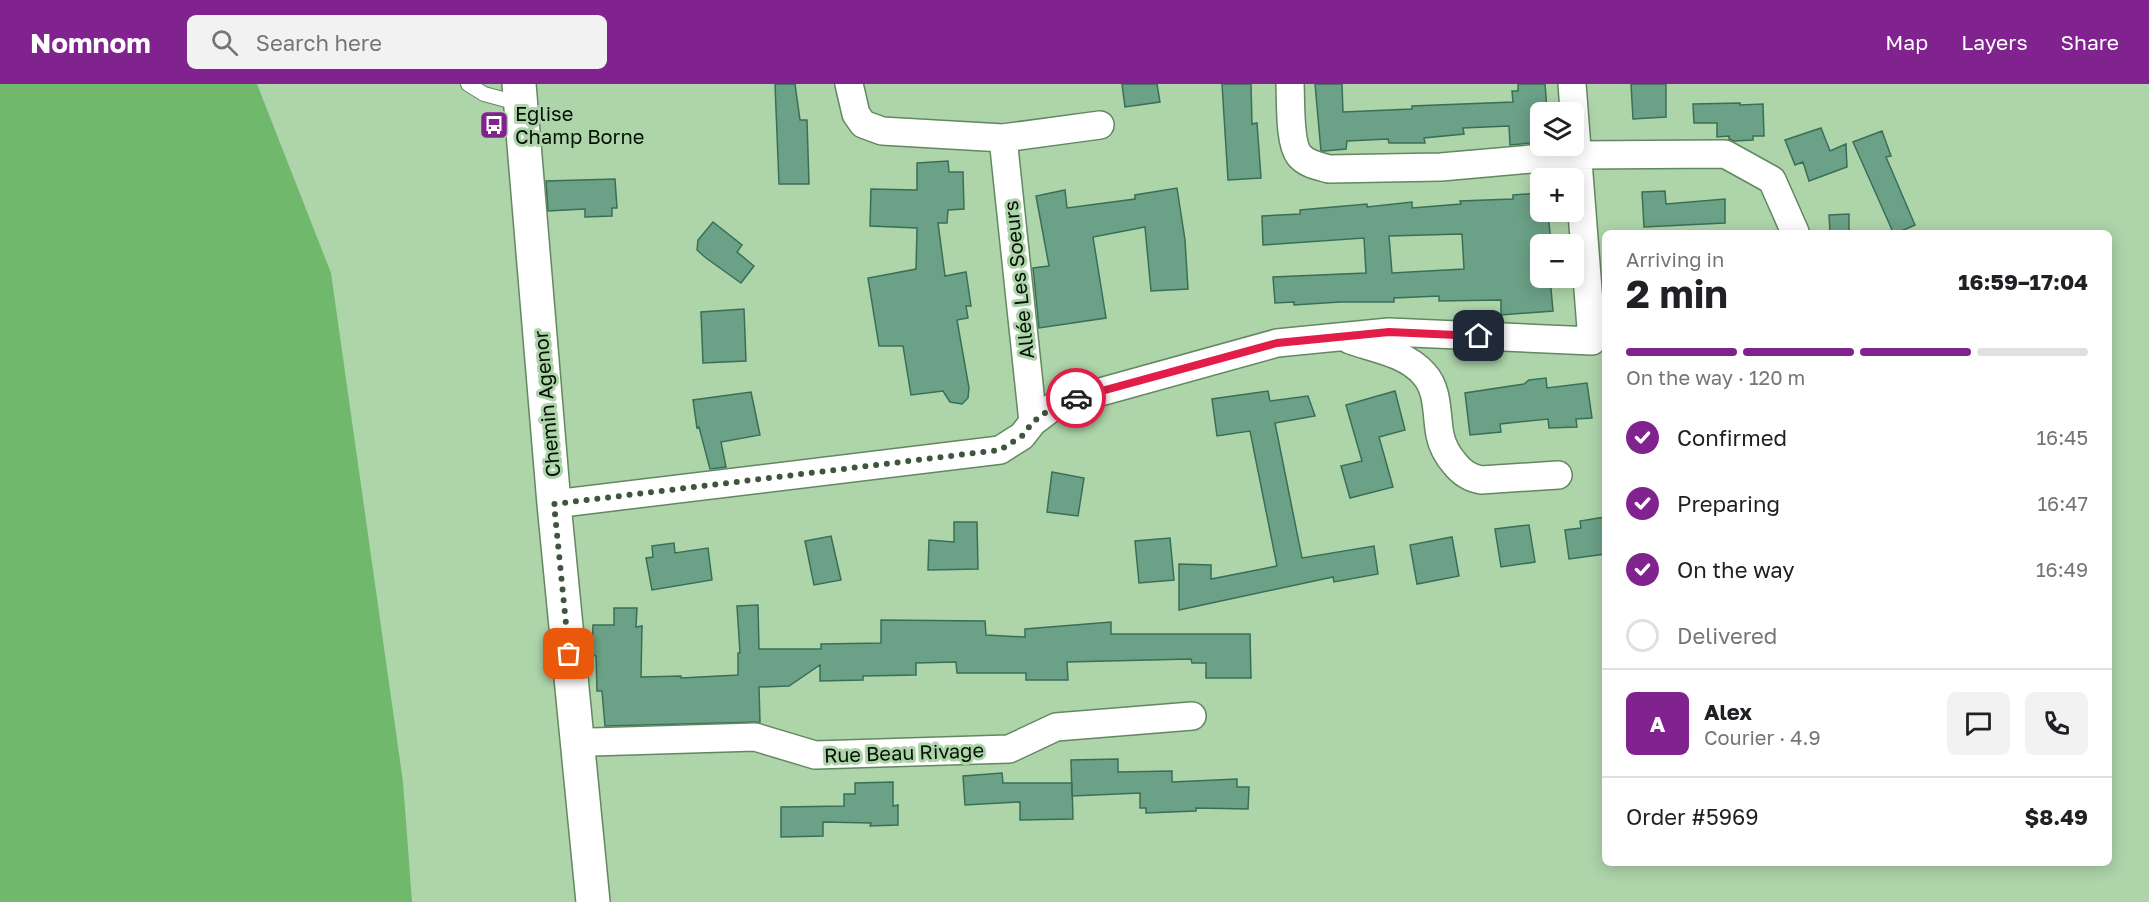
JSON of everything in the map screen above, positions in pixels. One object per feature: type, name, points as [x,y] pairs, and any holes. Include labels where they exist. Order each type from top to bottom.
[{"type":"main road","name":"Chemin Agenor","points":[[520,94],[554,504],[592,902]]},
{"type":"street","points":[[849,84],[856,114],[863,124],[882,131],[1003,138],[1100,125]]},
{"type":"street","points":[[1290,84],[1295,146],[1300,156],[1312,164],[1329,169],[1441,167],[1565,156]]},
{"type":"street","points":[[1572,84],[1573,102]]},
{"type":"street","name":"Allée Les Soeurs","points":[[1003,138],[1033,422]]},
{"type":"street","points":[[1584,155],[1725,154],[1772,180],[1794,230]]},
{"type":"street","points":[[554,504],[1000,450],[1022,436],[1033,422],[1057,404],[1277,343],[1389,332],[1598,341],[1576,156]]},
{"type":"street","points":[[1340,337],[1410,360],[1426,375],[1434,391],[1440,438],[1454,463],[1471,478],[1481,480],[1558,475]]},
{"type":"street","name":"Rue Beau Rivage","points":[[578,746],[592,742],[754,738],[816,755],[1009,749],[1056,727],[1192,716]]},
{"type":"lane","points":[[468,84],[484,94],[520,94]]},
{"type":"shaded area","points":[[0,84],[257,84],[331,273],[403,782],[412,902],[0,902]]},
{"type":"building","points":[[775,84],[795,84],[800,120],[807,120],[809,184],[779,184]]},
{"type":"building","points":[[1122,84],[1157,84],[1160,102],[1125,107]]},
{"type":"building","points":[[1222,84],[1251,84],[1252,124],[1257,123],[1261,178],[1228,180]]},
{"type":"building","points":[[1315,84],[1342,84],[1343,112],[1412,109],[1412,106],[1513,102],[1512,91],[1518,91],[1518,84],[1545,84],[1546,102],[1530,102],[1530,143],[1510,145],[1509,126],[1463,128],[1464,134],[1424,138],[1425,143],[1389,143],[1388,139],[1347,141],[1346,149],[1321,151]]},
{"type":"building","points":[[1631,84],[1666,84],[1666,117],[1633,119]]},
{"type":"building","points":[[1740,103],[1740,105],[1763,104],[1764,136],[1753,136],[1753,140],[1734,141],[1729,139],[1729,136],[1717,137],[1717,123],[1694,123],[1693,104]]},
{"type":"building","points":[[1821,128],[1830,151],[1846,144],[1847,167],[1809,181],[1803,162],[1795,165],[1785,140]]},
{"type":"building","points":[[1882,131],[1891,156],[1886,157],[1915,225],[1904,230],[1892,230],[1853,142]]},
{"type":"building","points":[[948,161],[949,172],[963,172],[964,209],[948,210],[947,223],[938,223],[945,276],[966,272],[971,306],[966,306],[968,318],[957,320],[969,388],[968,398],[962,404],[950,402],[943,391],[911,395],[903,346],[879,346],[868,278],[916,269],[917,228],[870,226],[871,189],[917,190],[917,163]]},
{"type":"building","points":[[615,179],[617,208],[612,208],[612,216],[585,217],[585,209],[548,211],[546,181]]},
{"type":"building","points":[[1177,188],[1185,240],[1188,289],[1151,291],[1145,227],[1093,237],[1106,318],[1039,328],[1033,268],[1049,266],[1036,196],[1065,190],[1067,208],[1135,199],[1135,195]]},
{"type":"building","points":[[1665,191],[1666,204],[1725,199],[1725,223],[1644,227],[1642,192]]},
{"type":"building","points":[[1530,194],[1530,222],[1549,222],[1550,234],[1530,234],[1530,288],[1551,288],[1553,311],[1501,315],[1501,300],[1439,301],[1439,296],[1394,298],[1394,302],[1294,305],[1294,302],[1275,303],[1273,277],[1366,273],[1364,238],[1263,245],[1262,216],[1300,214],[1300,210],[1367,204],[1367,207],[1412,202],[1412,208],[1461,204],[1460,201],[1513,199],[1513,195]],"holes":[[[1462,234],[1464,269],[1392,273],[1389,236]]]},
{"type":"building","points":[[1849,214],[1849,230],[1830,230],[1829,215]]},
{"type":"building","points":[[713,222],[742,245],[737,252],[754,266],[741,283],[697,250],[698,240]]},
{"type":"building","points":[[744,309],[746,361],[703,363],[701,312]]},
{"type":"building","points":[[1546,378],[1547,388],[1587,383],[1592,418],[1576,419],[1577,427],[1549,428],[1548,419],[1500,424],[1501,432],[1470,435],[1465,393],[1524,384],[1529,380]]},
{"type":"building","points":[[1268,391],[1270,401],[1308,396],[1315,416],[1275,423],[1302,558],[1374,546],[1378,574],[1334,582],[1333,577],[1179,610],[1179,564],[1211,565],[1211,579],[1277,566],[1250,431],[1217,436],[1212,399]]},
{"type":"building","points":[[1395,391],[1405,430],[1379,437],[1393,487],[1350,498],[1341,466],[1362,461],[1346,405]]},
{"type":"building","points":[[751,392],[760,435],[721,442],[726,467],[710,469],[699,427],[697,428],[693,400]]},
{"type":"building","points":[[1052,472],[1084,478],[1078,516],[1047,512]]},
{"type":"building","points":[[1602,517],[1602,554],[1569,559],[1565,530],[1581,528],[1580,521]]},
{"type":"building","points":[[954,522],[977,522],[978,569],[928,570],[929,540],[954,542]]},
{"type":"building","points":[[1529,525],[1535,562],[1501,567],[1495,529]]},
{"type":"building","points":[[831,536],[841,580],[814,585],[805,541]]},
{"type":"building","points":[[1452,537],[1459,576],[1417,584],[1410,545]]},
{"type":"building","points":[[1170,538],[1174,580],[1139,583],[1135,541]]},
{"type":"building","points":[[674,543],[675,553],[708,548],[712,580],[652,590],[646,558],[653,557],[652,546]]},
{"type":"building","points":[[758,605],[759,649],[821,649],[821,644],[881,643],[881,620],[985,621],[986,635],[1025,637],[1025,629],[1111,622],[1111,634],[1250,634],[1251,678],[1206,678],[1206,663],[1192,663],[1191,659],[1067,662],[1068,680],[1026,680],[1026,673],[957,673],[956,662],[916,663],[916,675],[863,676],[863,680],[820,681],[820,665],[789,686],[759,687],[760,722],[605,726],[602,691],[597,691],[596,656],[592,655],[593,625],[614,625],[614,608],[637,608],[636,627],[642,626],[641,677],[681,676],[681,678],[738,675],[738,653],[740,653],[737,606]]},
{"type":"building","points":[[1118,759],[1118,772],[1172,771],[1172,782],[1237,779],[1237,787],[1249,787],[1248,809],[1196,808],[1196,811],[1146,813],[1146,808],[1140,808],[1140,793],[1072,796],[1071,760]]},
{"type":"building","points":[[1002,773],[1003,783],[1072,783],[1073,819],[1020,820],[1020,802],[965,805],[963,776]]},
{"type":"building","points":[[893,782],[893,806],[898,805],[898,825],[870,826],[871,823],[823,822],[823,836],[781,837],[781,807],[844,806],[844,794],[855,794],[855,783]]},
{"type":"way so far","points":[[569,654],[554,504],[1000,450],[1022,436],[1033,422],[1057,404],[1076,398]]},
{"type":"place","name":"Eglise Champ Borne","points":[[494,125]]},
{"type":"route","points":[[1076,398],[1277,343],[1389,332],[1479,336]]}]
